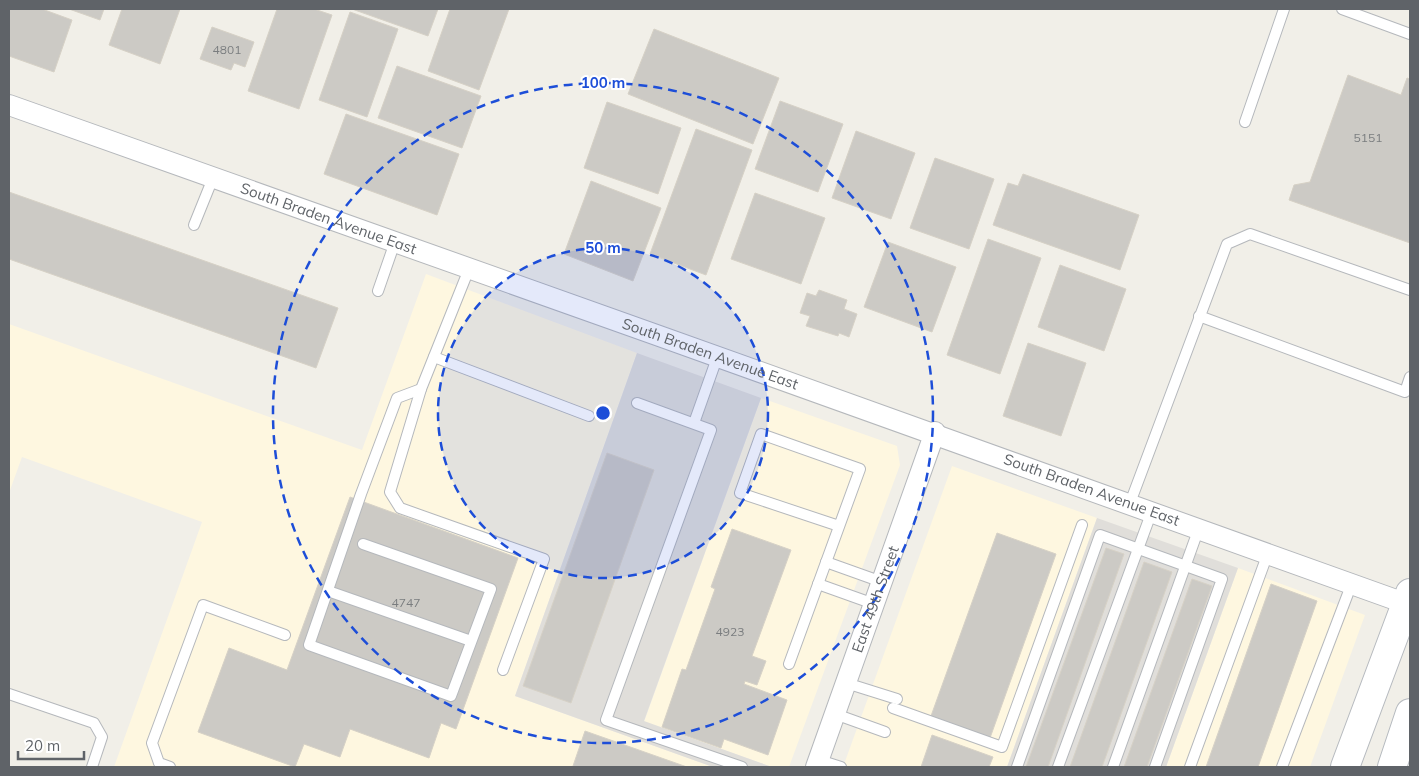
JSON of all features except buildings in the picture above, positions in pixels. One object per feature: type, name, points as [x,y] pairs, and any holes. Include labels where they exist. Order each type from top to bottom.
[{"type":"main road","points":[[1345,767],[1409,600]]},
{"type":"main road","points":[[1392,767],[1410,713]]},
{"type":"street","name":"South Braden Avenue East","points":[[9,104],[718,358],[935,432],[1352,583],[1409,600]]},
{"type":"street","name":"East 49th Street","points":[[818,764],[935,432]]},
{"type":"lane","points":[[1245,122],[1284,9]]},
{"type":"lane","points":[[1342,9],[1410,34]]},
{"type":"lane","points":[[194,225],[213,178]]},
{"type":"lane","points":[[1130,503],[1227,244],[1250,234],[1410,290]]},
{"type":"lane","points":[[378,291],[395,242]]},
{"type":"lane","points":[[469,269],[421,389],[390,492],[400,508],[544,559],[502,670]]},
{"type":"lane","points":[[1199,316],[1405,392],[1410,377]]},
{"type":"lane","points":[[434,358],[589,416]]},
{"type":"lane","points":[[694,423],[718,358]]},
{"type":"lane","points":[[363,544],[491,589],[451,696],[309,645],[360,494],[397,398],[421,389]]},
{"type":"lane","points":[[638,403],[711,430],[606,720],[742,767]]},
{"type":"lane","points":[[789,664],[860,469],[761,434],[740,492],[839,526]]},
{"type":"lane","points":[[1058,767],[1152,511]]},
{"type":"lane","points":[[846,683],[1002,747],[1082,525]]},
{"type":"lane","points":[[1113,767],[1184,565],[1199,528]]},
{"type":"lane","points":[[1017,767],[1100,535],[1222,579],[1155,767]]},
{"type":"lane","points":[[1190,767],[1268,553]]},
{"type":"lane","points":[[826,562],[882,582]]},
{"type":"lane","points":[[1282,767],[1352,583]]},
{"type":"lane","points":[[818,584],[874,604]]},
{"type":"lane","points":[[328,591],[471,641]]},
{"type":"lane","points":[[170,767],[160,763],[152,743],[203,605],[285,635]]},
{"type":"lane","points":[[9,694],[94,723],[102,737],[92,767]]},
{"type":"lane","points":[[835,714],[885,732]]},
{"type":"lane","points":[[818,764],[842,767]]},
{"type":"shaded area","points":[[426,274],[637,353],[515,696],[713,767],[114,767],[202,522],[22,457],[9,493],[9,324],[362,450]]},
{"type":"shaded area","points":[[637,353],[761,398],[644,721],[772,767],[713,767],[515,696]]},
{"type":"shaded area","points":[[761,398],[897,446],[900,465],[789,767],[772,767],[644,722]]},
{"type":"shaded area","points":[[952,466],[1097,518],[1007,767],[843,767]]},
{"type":"shaded area","points":[[1097,518],[1238,568],[1166,767],[1007,767]]},
{"type":"shaded area","points":[[1238,568],[1365,615],[1310,767],[1166,767]]}]
